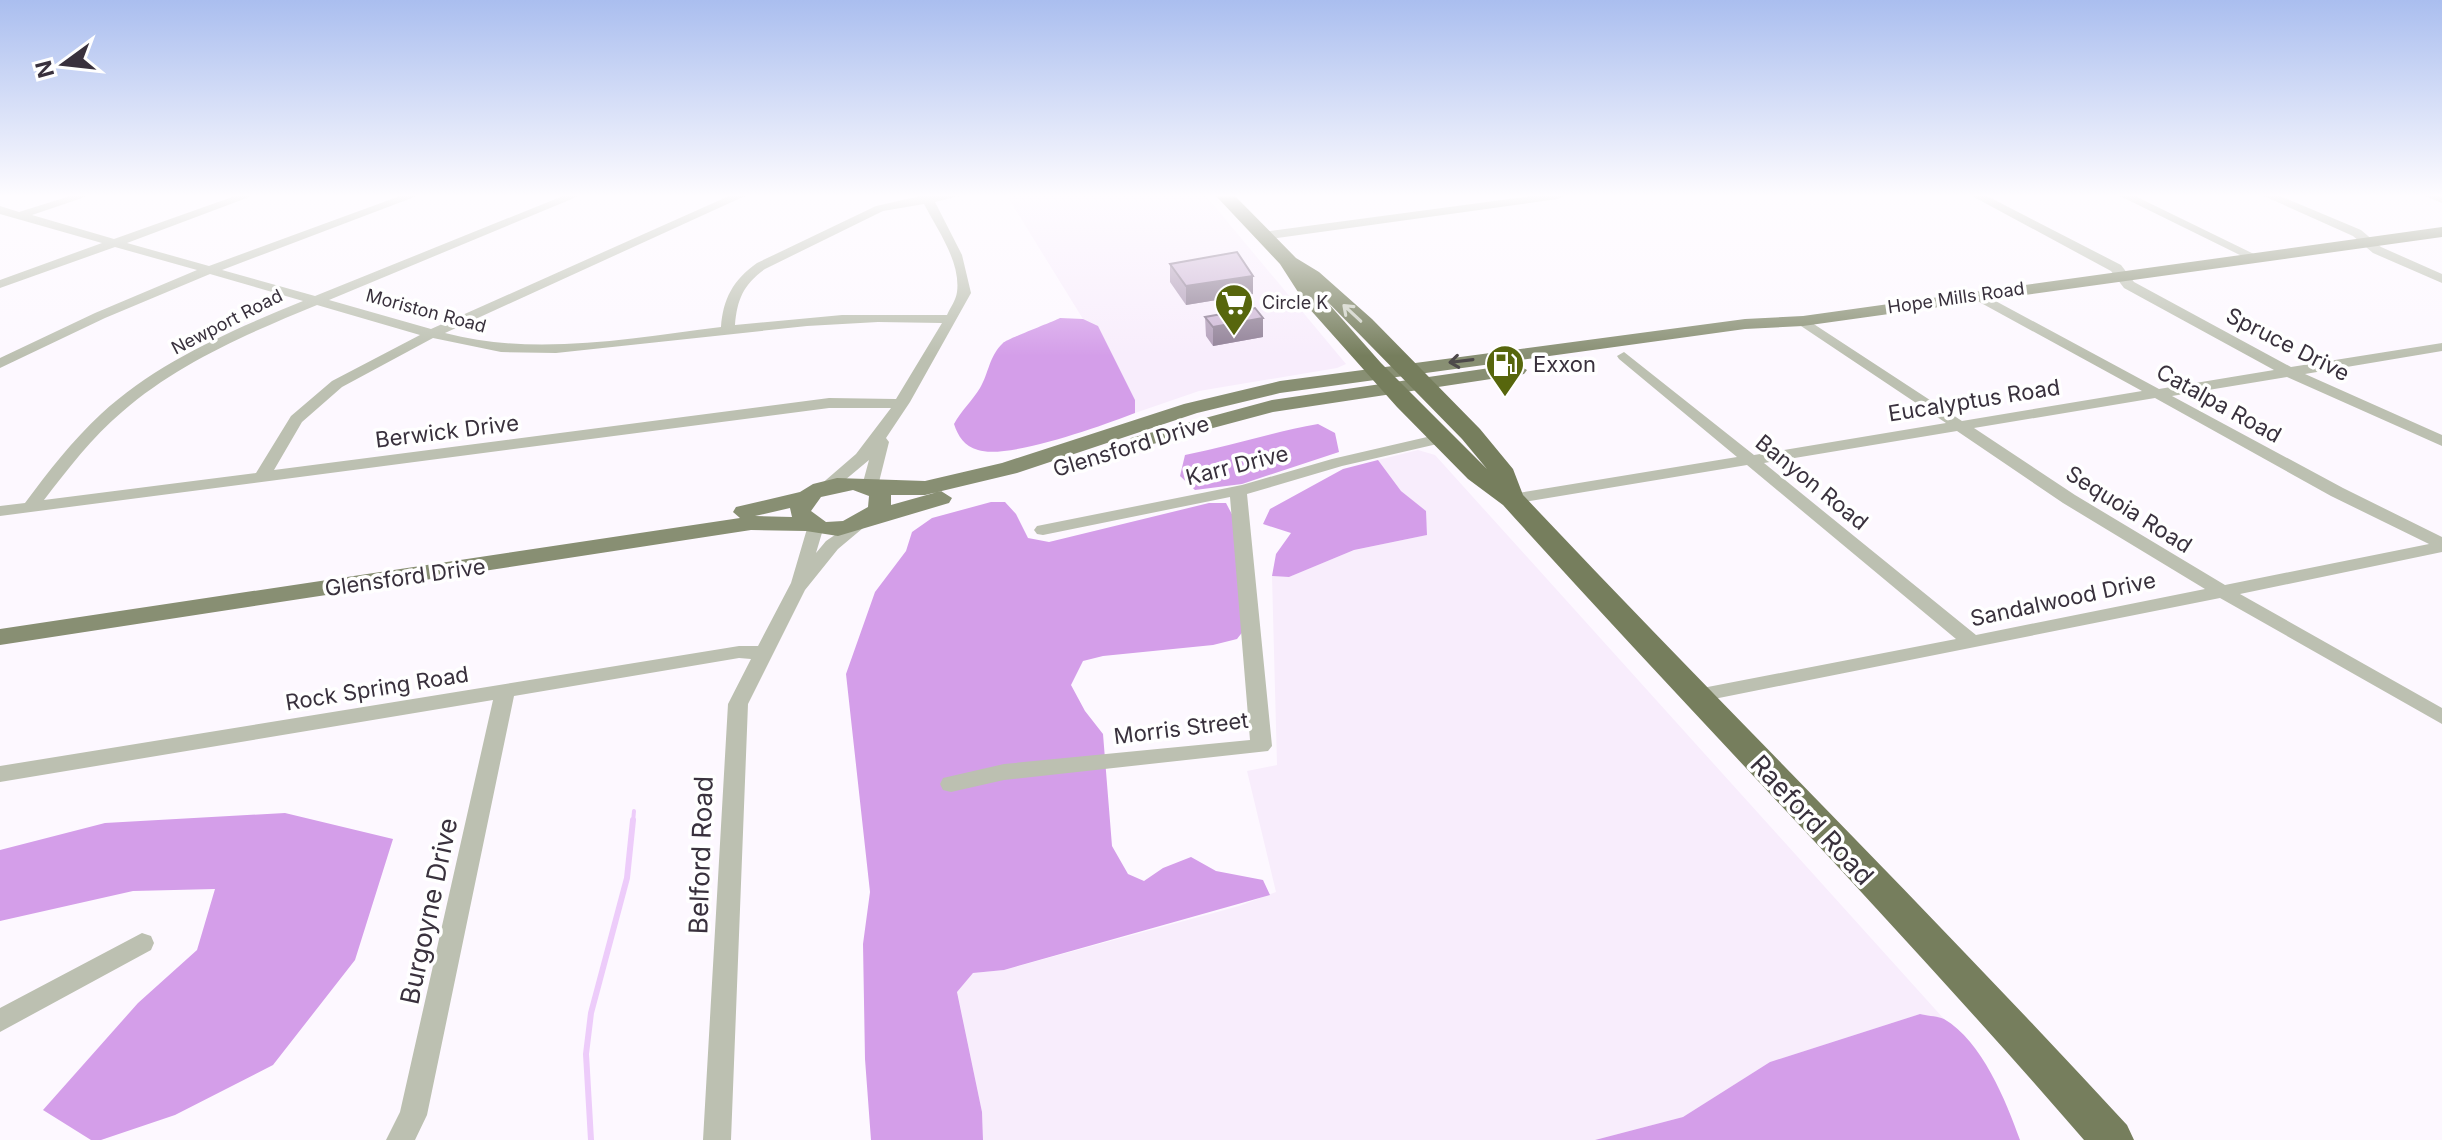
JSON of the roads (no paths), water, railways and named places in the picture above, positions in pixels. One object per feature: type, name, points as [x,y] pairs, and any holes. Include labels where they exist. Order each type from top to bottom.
[{"type":"highway","name":"Raeford Road","points":[[1276,249],[1289,262],[1292,273],[1397,378],[1495,463],[1512,499]]},
{"type":"highway","name":"Raeford Road","points":[[1397,378],[1440,439],[1479,476],[1512,499],[1694,696],[2011,1027],[2112,1140]]},
{"type":"main road","name":"Hope Mills Road","points":[[1397,378],[1745,324],[1803,321],[2306,249]]},
{"type":"main road","name":"Hope Mills Road","points":[[1397,378],[1624,356],[1757,334],[1803,321]]},
{"type":"main road","name":"Glensford Drive","points":[[0,637],[751,523],[812,525],[833,529],[1040,474],[1118,448],[1272,406],[1397,378]]},
{"type":"main road","name":"Glensford Drive","points":[[0,622],[719,517],[853,483],[914,489],[937,486],[1045,458],[1223,399],[1280,387],[1397,378]]},
{"type":"main road","points":[[866,520],[882,501],[872,487]]},
{"type":"main road","points":[[812,525],[800,511],[817,492]]},
{"type":"street","points":[[0,284],[93,249]]},
{"type":"street","name":"Moriston Road","points":[[137,249],[487,347],[534,350],[586,347],[856,317],[949,319]]},
{"type":"street","points":[[0,364],[76,324],[266,249]]},
{"type":"street","name":"Newport Road","points":[[30,507],[100,424],[151,383],[220,344],[317,299],[441,249]]},
{"type":"street","points":[[261,478],[296,419],[311,403],[346,378],[433,333],[620,249]]},
{"type":"street","points":[[728,330],[732,295],[752,271],[796,249]]},
{"type":"street","points":[[817,492],[856,465],[883,431],[961,301],[964,282],[953,249]]},
{"type":"street","name":"Spruce Drive","points":[[2075,249],[2121,274],[2129,285],[2287,371],[2442,441]]},
{"type":"street","points":[[2238,249],[2252,256]]},
{"type":"street","points":[[2379,249],[2442,279]]},
{"type":"street","name":"Catalpa Road","points":[[1977,295],[2442,546]]},
{"type":"street","name":"Sequoia Road","points":[[1803,321],[2069,499],[2442,717]]},
{"type":"street","name":"Eucalyptus Road","points":[[1512,499],[2287,371],[2437,350]]},
{"type":"street","name":"Banyon Road","points":[[1624,356],[1972,642]]},
{"type":"street","name":"Berwick Drive","points":[[0,511],[829,403],[900,404]]},
{"type":"street","points":[[872,487],[883,431]]},
{"type":"street","name":"Karr Drive","points":[[1043,530],[1238,490],[1338,462],[1440,439]]},
{"type":"street","name":"Morris Street","points":[[951,784],[1004,772],[1261,746],[1238,490]]},
{"type":"street","name":"Belford Road","points":[[717,1140],[735,718],[744,689],[797,588],[832,545],[866,520]]},
{"type":"street","name":"Belford Road","points":[[797,588],[812,525]]},
{"type":"street","name":"Sandalwood Drive","points":[[1694,696],[2442,546]]},
{"type":"street","name":"Rock Spring Road","points":[[0,774],[739,652],[762,653]]},
{"type":"street","name":"Burgoyne Drive","points":[[400,1140],[413,1115],[505,691]]},
{"type":"street","points":[[0,1021],[142,943]]},
{"type":"waterway","points":[[633,822],[634,811]]},
{"type":"waterway","points":[[591,1140],[586,1054],[591,1013],[627,878],[633,820]]},
{"type":"place","name":"Circle K","points":[[1234,337]]},
{"type":"place","name":"Exxon","points":[[1505,398]]}]
